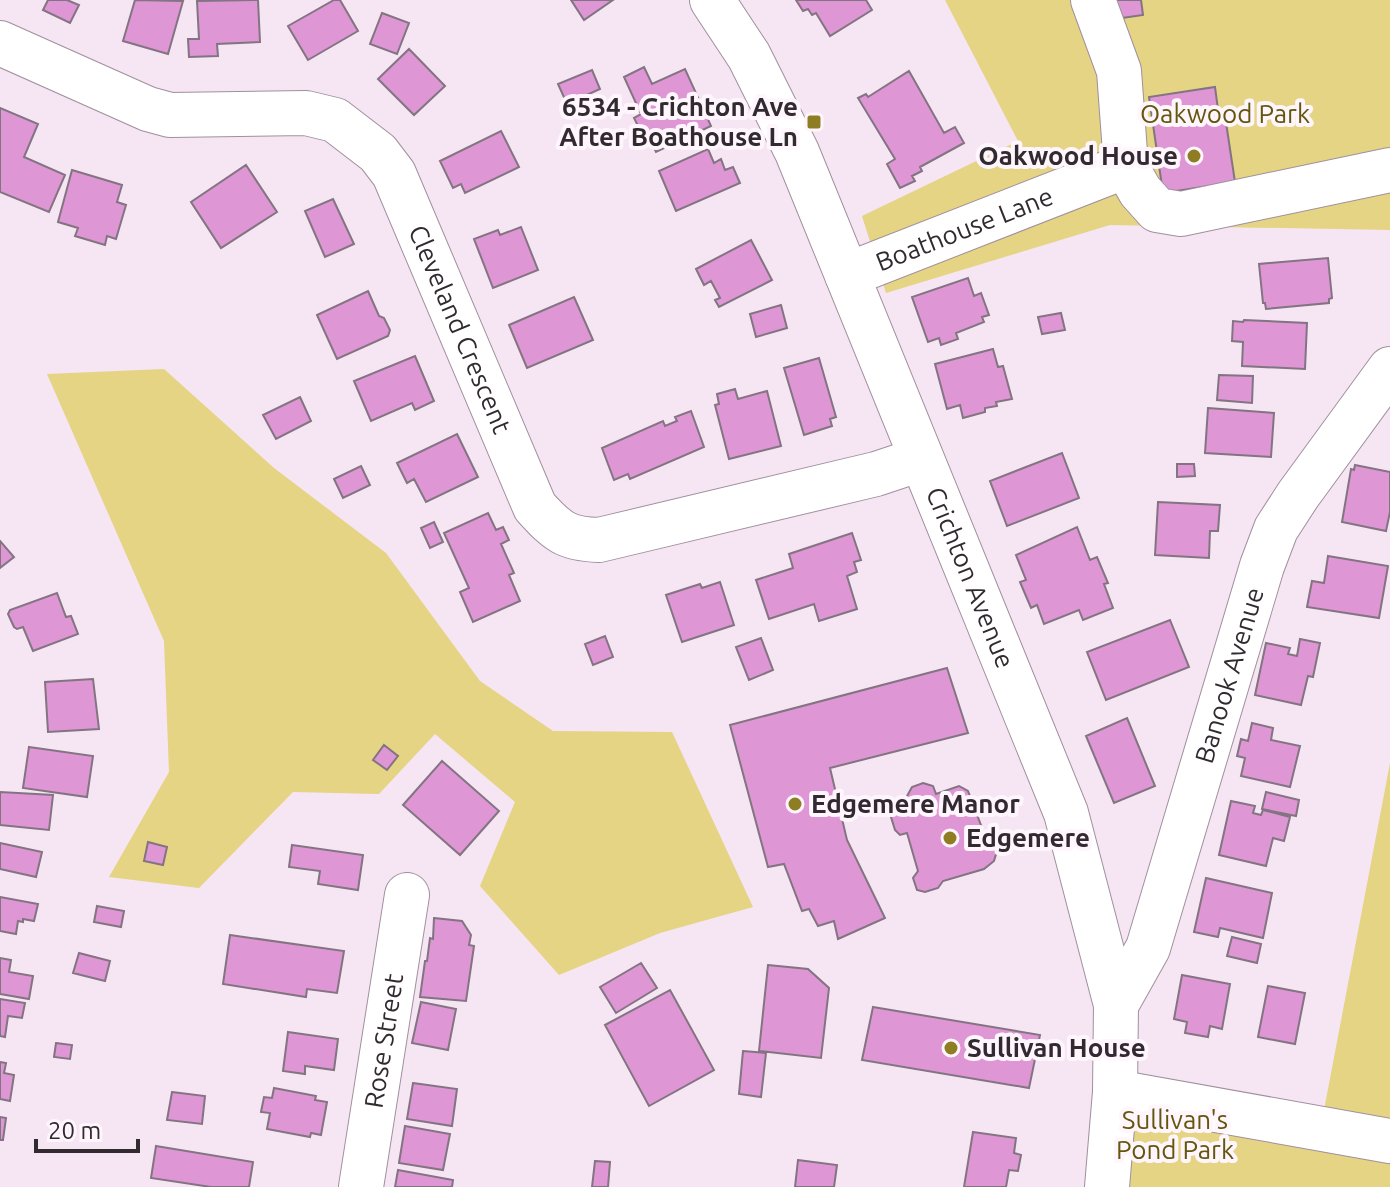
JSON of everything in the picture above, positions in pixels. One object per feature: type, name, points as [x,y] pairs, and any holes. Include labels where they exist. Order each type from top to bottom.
[{"type":"street","name":"Crichton Avenue","points":[[712,0],[749,56],[797,152],[1066,813],[1116,1005],[1115,1092],[1107,1187]]},
{"type":"street","points":[[1093,0],[1119,71],[1126,166],[1140,191],[1157,210],[1181,214],[1390,170]]},
{"type":"street","name":"Cleveland Crescent","points":[[0,43],[148,109],[170,115],[306,113],[335,120],[378,153],[394,174],[535,507],[554,528],[574,540],[599,540],[876,474],[921,459]]},
{"type":"street","name":"Boathouse Lane","points":[[847,275],[1126,166]]},
{"type":"street","name":"Banook Avenue","points":[[1116,1005],[1148,948],[1262,566],[1276,529],[1390,369]]},
{"type":"street","name":"Rose Street","points":[[361,1187],[407,895]]},
{"type":"street","points":[[1115,1092],[1390,1141]]},
{"type":"green space","name":"Oakwood Park","points":[[945,0],[1390,0],[1390,230],[1110,225],[886,293],[862,216],[1018,141]]},
{"type":"green space","points":[[164,369],[274,468],[386,553],[480,681],[553,731],[672,732],[753,907],[660,933],[559,975],[480,886],[515,802],[435,734],[379,794],[293,792],[199,888],[109,877],[169,772],[164,641],[47,374]]},
{"type":"green space","name":"Sullivan's Pond Park","points":[[1390,763],[1390,1187],[1123,1187],[1121,1073],[1324,1110]]},
{"type":"building","points":[[48,0],[67,0],[79,5],[70,23],[43,10]]},
{"type":"building","points":[[135,0],[183,1],[168,54],[123,41]]},
{"type":"building","points":[[258,0],[260,42],[217,44],[218,56],[189,57],[188,39],[199,39],[197,1]]},
{"type":"building","points":[[334,0],[340,0],[358,31],[308,60],[288,26]]},
{"type":"building","points":[[571,0],[613,0],[584,20]]},
{"type":"building","points":[[796,0],[866,0],[872,10],[830,36],[816,13],[812,15],[808,9],[803,11]]},
{"type":"building","points":[[1105,0],[1141,0],[1143,15],[1108,20]]},
{"type":"building","points":[[382,13],[409,23],[397,54],[370,44]]},
{"type":"building","points":[[409,49],[445,86],[414,115],[378,79]]},
{"type":"building","points":[[644,67],[652,84],[685,69],[711,126],[656,152],[649,136],[644,138],[634,118],[641,114],[624,77]]},
{"type":"building","points":[[592,70],[600,89],[567,104],[558,84]]},
{"type":"building","points":[[909,71],[944,133],[955,127],[964,143],[920,167],[922,171],[912,176],[915,181],[900,188],[887,164],[895,159],[858,98],[866,94],[868,97]]},
{"type":"building","name":"Oakwood House","points":[[1215,87],[1219,117],[1225,116],[1235,182],[1163,193],[1149,97]]},
{"type":"building","points":[[0,108],[38,124],[24,157],[65,175],[49,212],[0,192]]},
{"type":"building","points":[[501,131],[519,167],[465,193],[461,184],[453,188],[440,161]]},
{"type":"building","points":[[708,149],[714,163],[721,159],[725,170],[733,167],[740,183],[676,211],[659,171]]},
{"type":"building","points":[[246,165],[277,212],[221,248],[191,202]]},
{"type":"building","points":[[72,170],[122,185],[117,202],[126,205],[116,239],[107,236],[105,245],[75,236],[78,228],[58,222]]},
{"type":"building","points":[[333,199],[354,244],[325,257],[305,211]]},
{"type":"building","points":[[521,227],[538,270],[493,288],[474,239],[498,230],[500,235]]},
{"type":"building","points":[[751,240],[772,280],[719,307],[715,300],[720,298],[711,281],[704,285],[696,269]]},
{"type":"building","points":[[1328,258],[1332,298],[1329,303],[1266,309],[1259,264]]},
{"type":"building","points":[[968,278],[974,296],[981,293],[989,315],[982,317],[984,322],[956,333],[958,339],[941,345],[939,338],[928,342],[912,297]]},
{"type":"building","points":[[368,291],[379,316],[384,318],[390,330],[388,336],[337,359],[317,315]]},
{"type":"building","points":[[574,297],[593,340],[527,368],[509,325]]},
{"type":"building","points":[[781,305],[787,328],[756,337],[750,314]]},
{"type":"building","points":[[1061,313],[1065,330],[1042,334],[1038,317]]},
{"type":"building","points":[[1233,321],[1307,323],[1305,369],[1242,366],[1243,342],[1232,341]]},
{"type":"building","points":[[993,349],[998,367],[1003,366],[1012,399],[996,402],[997,406],[985,408],[985,412],[963,418],[960,405],[947,409],[935,364]]},
{"type":"building","points":[[415,356],[434,401],[415,410],[412,403],[371,421],[354,381]]},
{"type":"building","points":[[819,358],[836,417],[830,419],[832,426],[804,435],[784,368]]},
{"type":"building","points":[[1219,375],[1253,376],[1252,403],[1217,400]]},
{"type":"building","points":[[735,389],[738,399],[767,391],[781,446],[729,459],[715,405],[719,404],[717,394]]},
{"type":"building","points":[[300,397],[311,421],[276,439],[263,415]]},
{"type":"building","points":[[1208,408],[1274,413],[1271,457],[1205,453]]},
{"type":"building","points":[[691,411],[704,447],[630,479],[628,474],[614,480],[602,448],[663,421],[665,426],[677,421],[675,417]]},
{"type":"building","points":[[457,434],[478,477],[426,502],[414,479],[407,483],[397,463]]},
{"type":"building","points":[[1062,453],[1079,498],[1007,526],[990,481]]},
{"type":"building","points":[[1177,464],[1194,464],[1195,476],[1177,477]]},
{"type":"building","points":[[1355,465],[1390,472],[1390,512],[1386,531],[1342,522],[1351,469],[1354,470]]},
{"type":"building","points":[[361,466],[370,485],[343,498],[334,479]]},
{"type":"building","points":[[1158,502],[1220,505],[1218,531],[1210,531],[1209,558],[1155,555]]},
{"type":"building","points":[[488,513],[496,530],[503,527],[509,540],[501,544],[514,573],[509,575],[520,601],[473,622],[460,592],[469,588],[444,533]]},
{"type":"building","points":[[434,522],[443,542],[430,548],[421,528]]},
{"type":"building","points":[[1077,527],[1090,560],[1097,557],[1108,583],[1104,584],[1113,608],[1083,620],[1079,610],[1044,624],[1037,605],[1031,608],[1020,582],[1026,580],[1016,555]]},
{"type":"building","points":[[852,533],[861,560],[854,562],[857,572],[847,576],[857,609],[819,621],[814,604],[769,619],[756,580],[793,568],[789,554]]},
{"type":"building","points":[[0,541],[14,557],[0,568]]},
{"type":"building","points":[[1328,556],[1388,566],[1379,618],[1307,607],[1312,581],[1324,583]]},
{"type":"building","points":[[720,582],[734,625],[682,642],[666,595],[700,584],[702,588]]},
{"type":"building","points":[[57,593],[66,617],[71,616],[78,634],[33,651],[23,627],[14,627],[8,614],[10,610]]},
{"type":"building","points":[[1170,620],[1189,667],[1106,700],[1087,652]]},
{"type":"building","points":[[605,636],[613,657],[593,665],[585,644]]},
{"type":"building","points":[[761,638],[773,670],[749,680],[736,647]]},
{"type":"building","points":[[1300,639],[1320,643],[1313,677],[1308,676],[1301,705],[1255,695],[1266,643],[1290,648],[1288,654],[1297,656]]},
{"type":"building","name":"Edgemere Manor","points":[[947,668],[968,733],[830,768],[847,840],[885,918],[838,939],[834,921],[818,926],[809,909],[802,911],[784,864],[768,867],[730,725]]},
{"type":"building","points":[[93,679],[99,729],[48,732],[45,682]]},
{"type":"building","points":[[1127,718],[1155,786],[1114,803],[1086,736]]},
{"type":"building","points":[[1252,723],[1273,728],[1271,740],[1300,746],[1290,787],[1241,776],[1245,758],[1237,756],[1241,739],[1248,741]]},
{"type":"building","points":[[384,745],[398,756],[387,770],[373,760]]},
{"type":"building","points":[[29,747],[93,756],[87,797],[23,788]]},
{"type":"building","points":[[442,761],[499,811],[460,855],[403,805]]},
{"type":"building","name":"Edgemere","points":[[923,783],[933,786],[936,794],[959,786],[968,791],[984,833],[992,838],[997,851],[994,861],[984,869],[943,881],[938,888],[925,892],[917,890],[913,878],[918,871],[907,833],[900,835],[895,830],[890,814],[891,808],[909,803],[907,796],[912,787]]},
{"type":"building","points":[[0,792],[53,795],[49,830],[0,825]]},
{"type":"building","points":[[1266,792],[1299,800],[1296,816],[1262,809]]},
{"type":"building","points":[[1231,801],[1255,806],[1253,813],[1261,815],[1263,810],[1290,817],[1284,841],[1273,838],[1266,866],[1219,855]]},
{"type":"building","points":[[148,842],[167,847],[163,865],[144,861]]},
{"type":"building","points":[[0,843],[42,852],[36,877],[0,869]]},
{"type":"building","points":[[292,845],[363,855],[358,890],[318,884],[320,871],[289,867]]},
{"type":"building","points":[[1206,878],[1272,893],[1263,938],[1220,928],[1218,937],[1194,932]]},
{"type":"building","points":[[0,897],[38,904],[34,921],[18,921],[16,934],[0,931]]},
{"type":"building","points":[[97,906],[124,911],[121,927],[94,922]]},
{"type":"building","points":[[434,918],[462,921],[471,935],[469,945],[474,946],[466,1001],[420,997],[430,938],[433,939]]},
{"type":"building","points":[[230,935],[344,951],[337,993],[307,989],[306,997],[223,984]]},
{"type":"building","points":[[1232,937],[1261,944],[1257,963],[1227,956]]},
{"type":"building","points":[[79,953],[110,961],[105,981],[73,973]]},
{"type":"building","points":[[0,958],[11,960],[9,972],[33,976],[29,999],[0,994]]},
{"type":"building","points":[[641,963],[657,988],[616,1013],[600,987]]},
{"type":"building","points":[[768,965],[808,969],[829,988],[821,1058],[759,1051]]},
{"type":"building","points":[[1182,975],[1230,984],[1222,1029],[1210,1026],[1208,1037],[1185,1033],[1187,1022],[1174,1019]]},
{"type":"building","points":[[1268,986],[1305,993],[1295,1044],[1258,1037]]},
{"type":"building","points":[[670,990],[714,1070],[649,1106],[605,1025]]},
{"type":"building","points":[[0,999],[25,1003],[22,1018],[8,1016],[5,1037],[0,1036]]},
{"type":"building","points":[[421,1002],[456,1009],[448,1050],[412,1043]]},
{"type":"building","name":"Sullivan House","points":[[873,1007],[1040,1035],[1029,1088],[862,1060]]},
{"type":"building","points":[[288,1032],[338,1039],[334,1070],[305,1066],[305,1074],[283,1071]]},
{"type":"building","points":[[56,1043],[72,1045],[70,1059],[54,1057]]},
{"type":"building","points":[[743,1051],[766,1053],[761,1097],[739,1094]]},
{"type":"building","points":[[0,1062],[6,1063],[4,1073],[14,1075],[10,1101],[0,1099]]},
{"type":"building","points":[[413,1083],[457,1089],[452,1126],[407,1119]]},
{"type":"building","points":[[274,1088],[316,1096],[315,1100],[327,1102],[321,1135],[311,1133],[310,1137],[267,1129],[270,1113],[261,1112],[264,1097],[272,1098]]},
{"type":"building","points":[[172,1092],[205,1096],[202,1124],[167,1120]]},
{"type":"building","points":[[0,1117],[6,1118],[3,1140],[0,1140]]},
{"type":"building","points":[[405,1126],[450,1134],[443,1170],[399,1163]]},
{"type":"building","points":[[973,1132],[1016,1138],[1014,1153],[1021,1155],[1018,1171],[1009,1170],[1006,1187],[964,1187]]},
{"type":"building","points":[[156,1146],[253,1162],[249,1187],[211,1187],[151,1178]]},
{"type":"building","points":[[798,1160],[837,1165],[834,1187],[795,1187]]},
{"type":"building","points":[[595,1161],[610,1162],[608,1187],[592,1187]]},
{"type":"building","points":[[398,1170],[453,1180],[452,1187],[395,1187]]},
{"type":"place","name":"6534 - Crichton Ave After Boathouse Ln","points":[[814,122]]},
{"type":"place","name":"Oakwood House","points":[[1194,156]]},
{"type":"place","name":"Edgemere Manor","points":[[795,804]]},
{"type":"place","name":"Edgemere","points":[[950,838]]},
{"type":"place","name":"Sullivan House","points":[[951,1048]]}]
